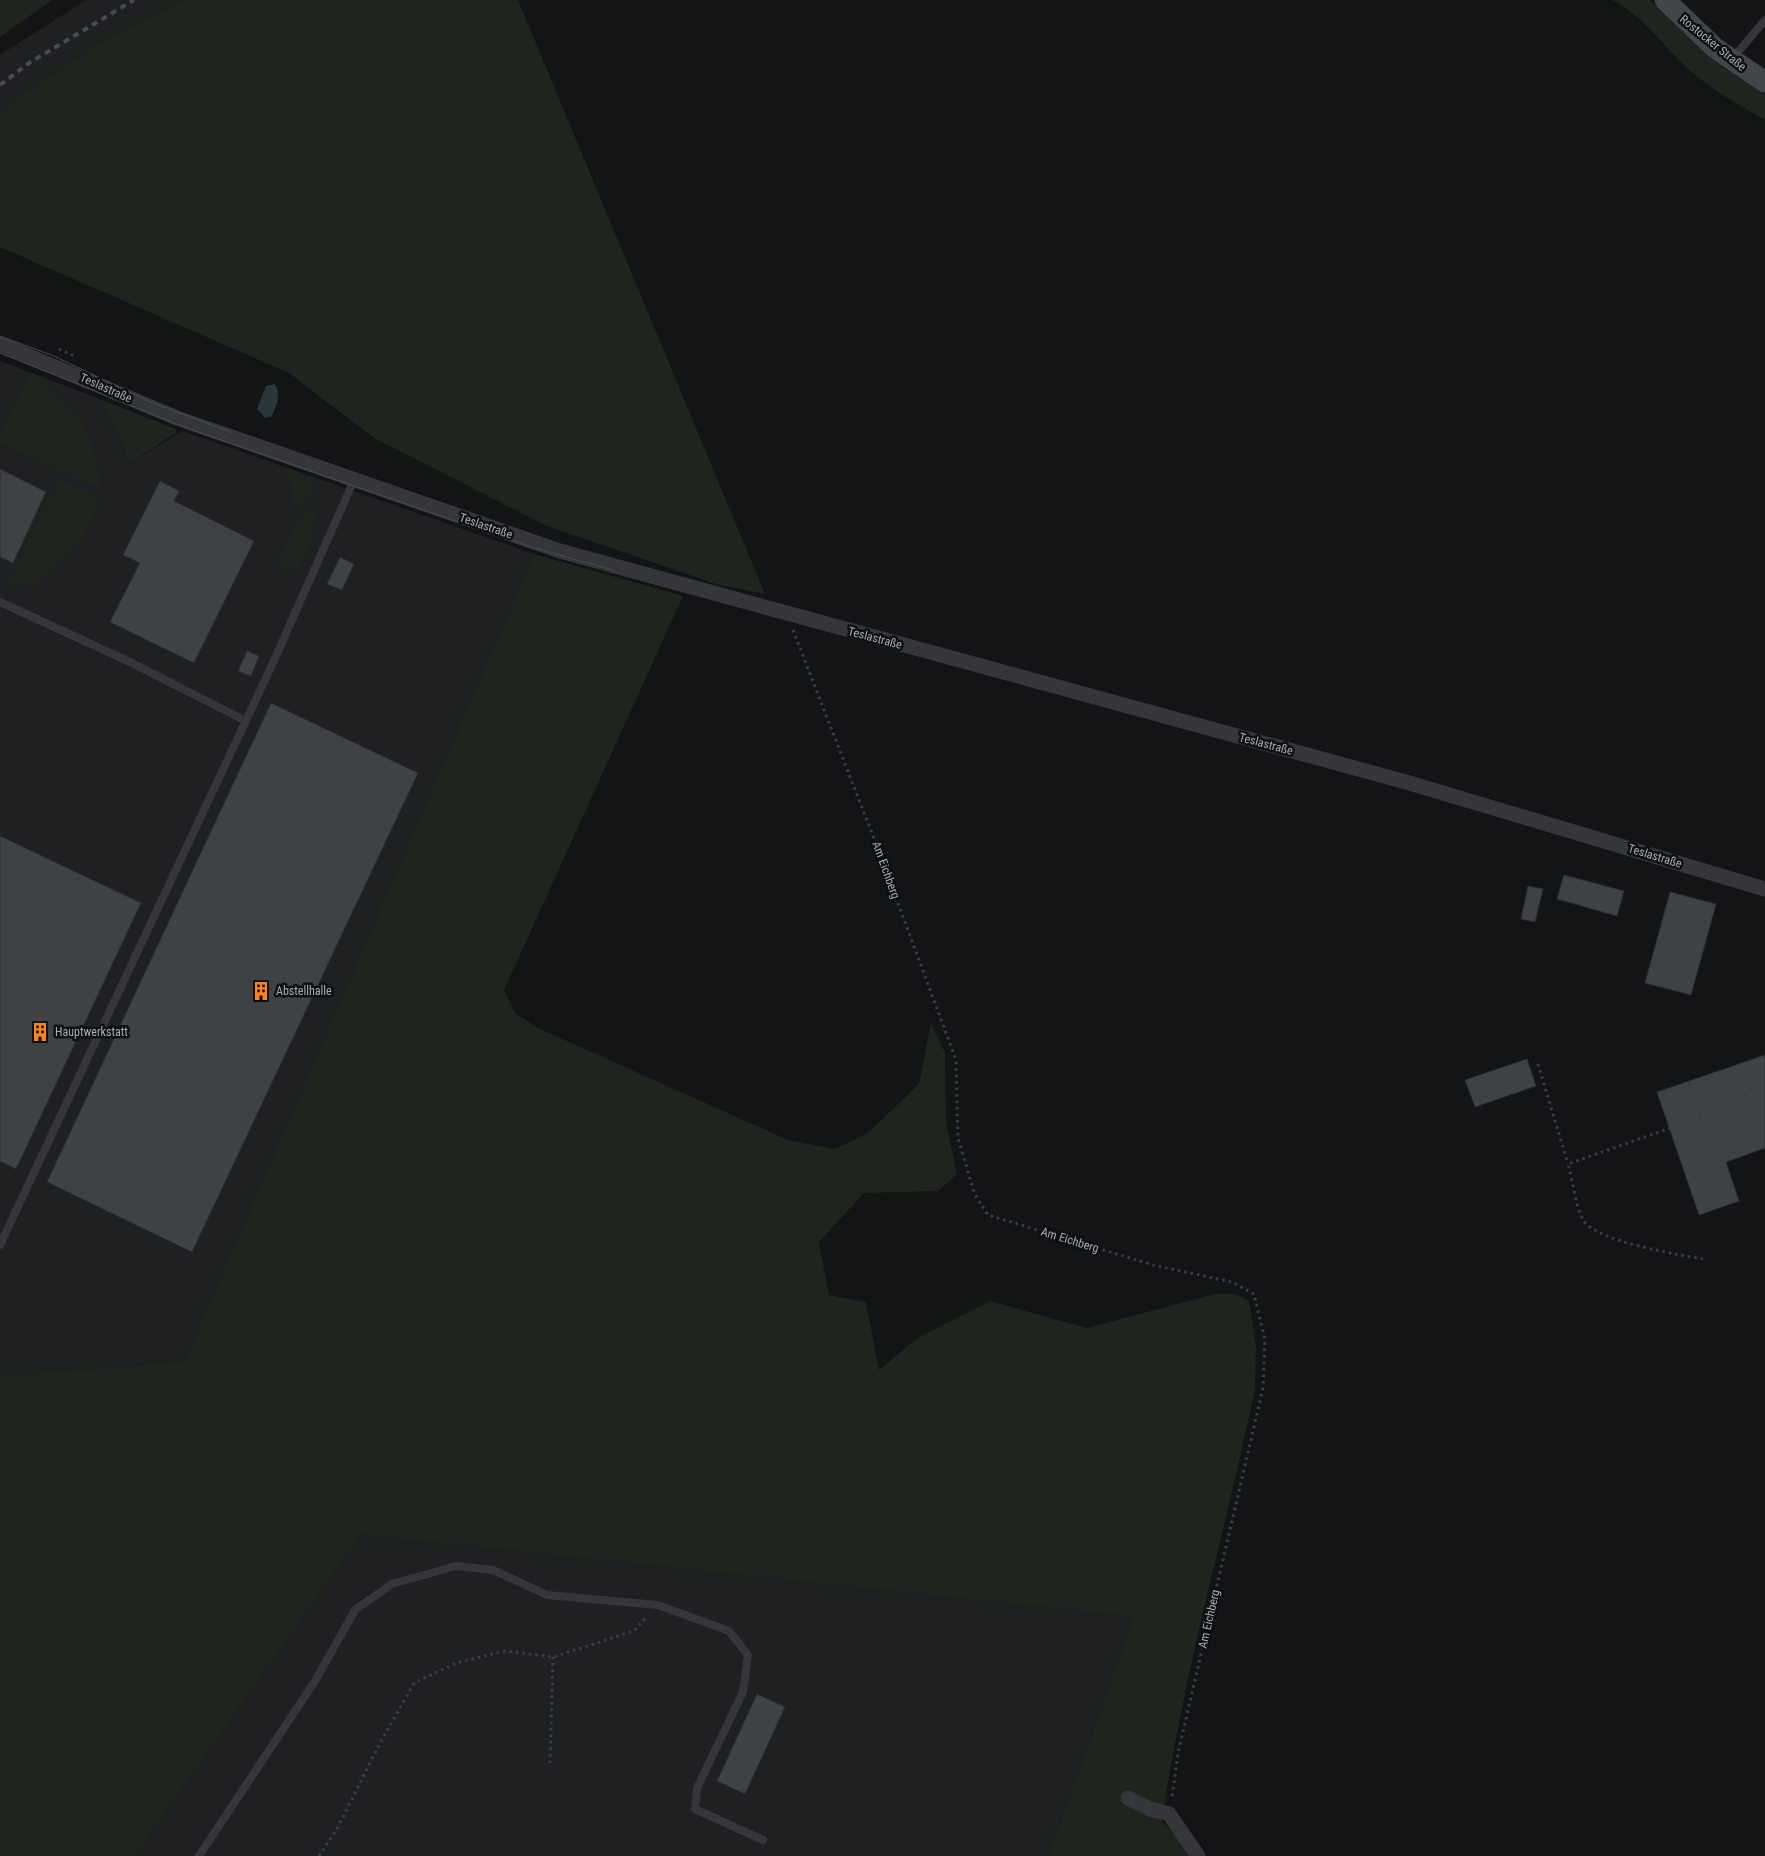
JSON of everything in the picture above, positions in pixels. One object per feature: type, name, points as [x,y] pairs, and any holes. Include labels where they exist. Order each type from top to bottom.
[{"type":"main road","name":"Rostocker Straße","points":[[1665,0],[1709,42],[1765,82]]},
{"type":"street","name":"Teslastraße","points":[[0,344],[160,412],[560,551],[1406,782],[1765,889]]},
{"type":"street","points":[[1128,1798],[1169,1814],[1198,1856]]},
{"type":"lane","points":[[1732,60],[1765,20]]},
{"type":"lane","points":[[0,1245],[246,721],[354,480]]},
{"type":"lane","points":[[0,602],[76,637],[246,721]]},
{"type":"lane","points":[[199,1856],[316,1681],[356,1610],[392,1584],[456,1566],[493,1570],[547,1595],[658,1605],[729,1630],[748,1655],[743,1692],[697,1788],[695,1809],[763,1840]]},
{"type":"path","name":"Am Eichberg","points":[[787,614],[875,841],[956,1060],[958,1138],[975,1195],[988,1215],[1153,1265],[1232,1282],[1254,1294],[1265,1340],[1263,1388],[1178,1753],[1169,1814]]},
{"type":"path","points":[[1538,1064],[1584,1221],[1603,1234],[1640,1246],[1703,1259]]},
{"type":"path","points":[[1568,1164],[1733,1106],[1752,1090],[1765,1085]]},
{"type":"path","points":[[320,1856],[337,1829],[379,1745],[414,1684],[456,1663],[505,1651],[552,1657],[634,1631],[658,1605]]},
{"type":"path","points":[[550,1763],[552,1657]]},
{"type":"shaded area","points":[[0,0],[52,0],[0,37]]},
{"type":"shaded area","points":[[86,0],[184,0],[113,35],[29,89],[0,112],[0,55]]},
{"type":"shaded area","points":[[184,0],[518,0],[765,594],[716,584],[547,526],[374,438],[289,373],[0,247],[0,112],[29,89],[113,35]]},
{"type":"shaded area","points":[[1612,0],[1650,0],[1710,58],[1765,95],[1765,120],[1702,81],[1635,15]]},
{"type":"shaded area","points":[[0,361],[105,401],[106,412],[123,443],[127,465],[182,431],[534,554],[184,1361],[0,1376]]},
{"type":"shaded area","points":[[31,373],[60,396],[80,422],[94,453],[100,489],[0,442],[0,435]]},
{"type":"shaded area","points":[[275,384],[278,392],[277,404],[272,416],[265,418],[257,409],[266,386]]},
{"type":"shaded area","points":[[105,401],[176,429],[176,433],[127,465],[123,443],[106,412]]},
{"type":"shaded area","points":[[286,467],[299,472],[297,481],[301,482],[303,479],[308,482],[315,493],[293,512],[293,491]]},
{"type":"shaded area","points":[[60,479],[99,496],[96,511],[82,537],[50,570],[27,589],[9,581]]},
{"type":"shaded area","points":[[317,502],[311,538],[298,574],[277,564],[297,523]]},
{"type":"shaded area","points":[[534,554],[683,596],[504,990],[515,1013],[538,1028],[788,1140],[835,1149],[868,1133],[919,1084],[931,1023],[945,1053],[946,1123],[957,1174],[938,1191],[864,1193],[819,1242],[829,1295],[866,1302],[879,1370],[919,1337],[990,1301],[1087,1328],[1215,1294],[1236,1294],[1249,1301],[1256,1346],[1255,1388],[1181,1712],[1162,1821],[1179,1839],[1189,1856],[1048,1856],[1134,1617],[361,1535],[135,1856],[0,1856],[0,1376],[184,1361]]},
{"type":"shaded area","points":[[361,1535],[1134,1617],[1048,1856],[135,1856]]},
{"type":"building","points":[[0,469],[46,492],[13,563],[0,557]]},
{"type":"building","points":[[160,481],[179,491],[174,501],[254,541],[194,663],[110,622],[140,563],[123,555]]},
{"type":"building","points":[[340,557],[354,564],[342,590],[327,584]]},
{"type":"building","points":[[247,651],[259,656],[251,676],[238,671]]},
{"type":"building","name":"Abstellhalle","points":[[271,703],[418,773],[192,1252],[47,1182]]},
{"type":"building","name":"Hauptwerkstatt","points":[[0,836],[141,903],[16,1169],[0,1161]]},
{"type":"building","points":[[1564,875],[1624,891],[1617,916],[1557,899]]},
{"type":"building","points":[[1528,886],[1543,889],[1535,922],[1521,919]]},
{"type":"building","points":[[1670,892],[1716,904],[1691,995],[1645,983]]},
{"type":"building","points":[[1765,1055],[1765,1148],[1726,1162],[1739,1201],[1699,1215],[1657,1092]]},
{"type":"building","points":[[1527,1059],[1536,1086],[1475,1107],[1465,1080]]},
{"type":"building","points":[[757,1694],[785,1707],[745,1794],[717,1781]]},
{"type":"tram line","points":[[0,336],[54,356],[148,401],[233,433]]},
{"type":"tram line","points":[[0,353],[192,430],[534,548],[613,570]]},
{"type":"railway","points":[[0,85],[29,63],[134,0]]},
{"type":"place","name":"Abstellhalle","points":[[261,991]]},
{"type":"place","name":"Hauptwerkstatt","points":[[40,1032]]}]
